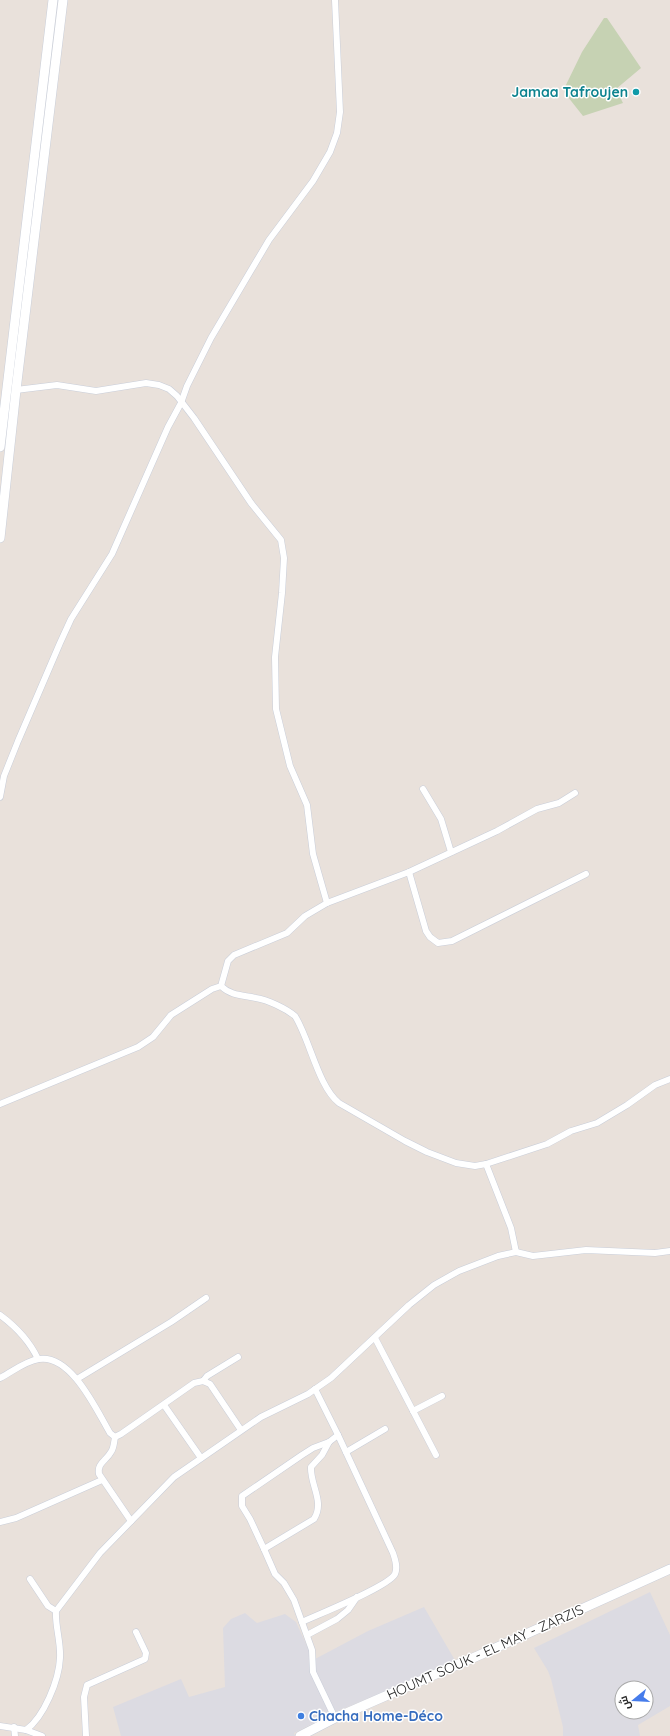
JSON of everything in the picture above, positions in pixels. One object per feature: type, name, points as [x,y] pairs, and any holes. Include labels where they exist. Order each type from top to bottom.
[{"type":"main road","points":[[37,179],[53,0]]},
{"type":"main road","points":[[0,538],[3,441],[37,179],[63,0]]},
{"type":"main road","points":[[3,441],[16,390],[20,317]]},
{"type":"main road","name":"HOUMT SOUK - EL MAY - ZARZIS","points":[[300,1736],[335,1718],[482,1654],[670,1569]]},
{"type":"street","points":[[0,797],[4,776],[71,619],[112,554],[168,427],[221,319],[268,240],[313,181],[323,165],[334,142],[340,112],[335,0]]},
{"type":"street","points":[[16,390],[57,385],[96,391],[146,383],[159,385],[174,392],[251,503],[281,540],[284,558],[282,600],[275,657],[276,709],[292,772],[307,804],[313,854],[328,903]]},
{"type":"street","points":[[174,392],[186,389]]},
{"type":"street","points":[[423,789],[441,819],[451,852]]},
{"type":"street","points":[[221,986],[228,961],[234,954],[287,933],[305,916],[328,903],[409,872],[497,831],[537,809],[559,803],[576,793]]},
{"type":"street","points":[[409,872],[426,931],[430,937],[438,943],[452,941],[586,874]]},
{"type":"street","points":[[0,1104],[138,1048],[153,1037],[171,1015],[212,989],[221,986]]},
{"type":"street","points":[[221,986],[234,994],[262,1000],[290,1012],[295,1016],[326,1087],[334,1099],[349,1110],[405,1141],[449,1161],[468,1166],[486,1164],[547,1144],[571,1131],[597,1123],[627,1106],[655,1086],[670,1079]]},
{"type":"street","points":[[486,1164],[511,1228],[516,1252]]},
{"type":"street","points":[[26,1730],[38,1719],[53,1687],[58,1670],[60,1658],[56,1611],[100,1553],[174,1477],[261,1417],[296,1401],[331,1378],[409,1305],[434,1285],[459,1271],[498,1256],[516,1252],[533,1256],[586,1250],[656,1253],[670,1252]]},
{"type":"street","points":[[77,1379],[171,1322],[206,1298]]},
{"type":"street","points":[[0,1315],[22,1335],[38,1359]]},
{"type":"street","points":[[375,1338],[436,1455]]},
{"type":"street","points":[[203,1381],[207,1376],[238,1357]]},
{"type":"street","points":[[0,1378],[38,1359],[49,1358],[59,1362],[74,1374],[110,1433],[115,1436]]},
{"type":"street","points":[[131,1521],[102,1480],[98,1469],[111,1452],[115,1436],[164,1405],[194,1383],[203,1381],[210,1384],[241,1430]]},
{"type":"street","points":[[302,1622],[390,1580],[394,1575],[396,1566],[393,1552],[385,1534],[315,1389]]},
{"type":"street","points":[[413,1411],[442,1396]]},
{"type":"street","points":[[164,1405],[202,1458]]},
{"type":"street","points":[[346,1452],[385,1429]]},
{"type":"street","points":[[335,1718],[314,1672],[313,1657],[307,1635],[294,1600],[284,1583],[274,1574],[250,1519],[242,1506],[242,1496],[313,1448],[329,1442],[338,1435]]},
{"type":"street","points":[[264,1549],[314,1519],[318,1514],[318,1499],[311,1467],[322,1455],[329,1442]]},
{"type":"street","points":[[0,1522],[16,1518],[102,1480]]},
{"type":"street","points":[[30,1579],[48,1606],[56,1611]]},
{"type":"street","points":[[307,1635],[337,1619],[348,1610],[357,1597]]},
{"type":"street","points":[[86,1736],[84,1697],[87,1685],[145,1659],[146,1653],[136,1632]]},
{"type":"street","points":[[0,1726],[26,1730],[42,1736]]},
{"type":"street","points":[[14,1728],[15,1736]]},
{"type":"shaded area","points":[[650,1592],[670,1635],[670,1706],[654,1716],[654,1680],[614,1680],[614,1720],[646,1720],[638,1725],[640,1736],[563,1736],[563,1727],[548,1671],[534,1648]]},
{"type":"shaded area","points":[[424,1607],[456,1662],[340,1710],[294,1733],[295,1736],[121,1736],[113,1707],[181,1679],[189,1697],[225,1687],[223,1628],[231,1619],[245,1613],[257,1623],[285,1614],[296,1622],[310,1653],[315,1659],[368,1631]]},
{"type":"green space","points":[[604,18],[607,18],[641,68],[616,89],[623,103],[583,116],[564,92],[564,89],[582,52]]},
{"type":"place","name":"Jamaa Tafroujen","points":[[636,92]]},
{"type":"place","name":"Chacha Home-Déco","points":[[301,1716]]}]
